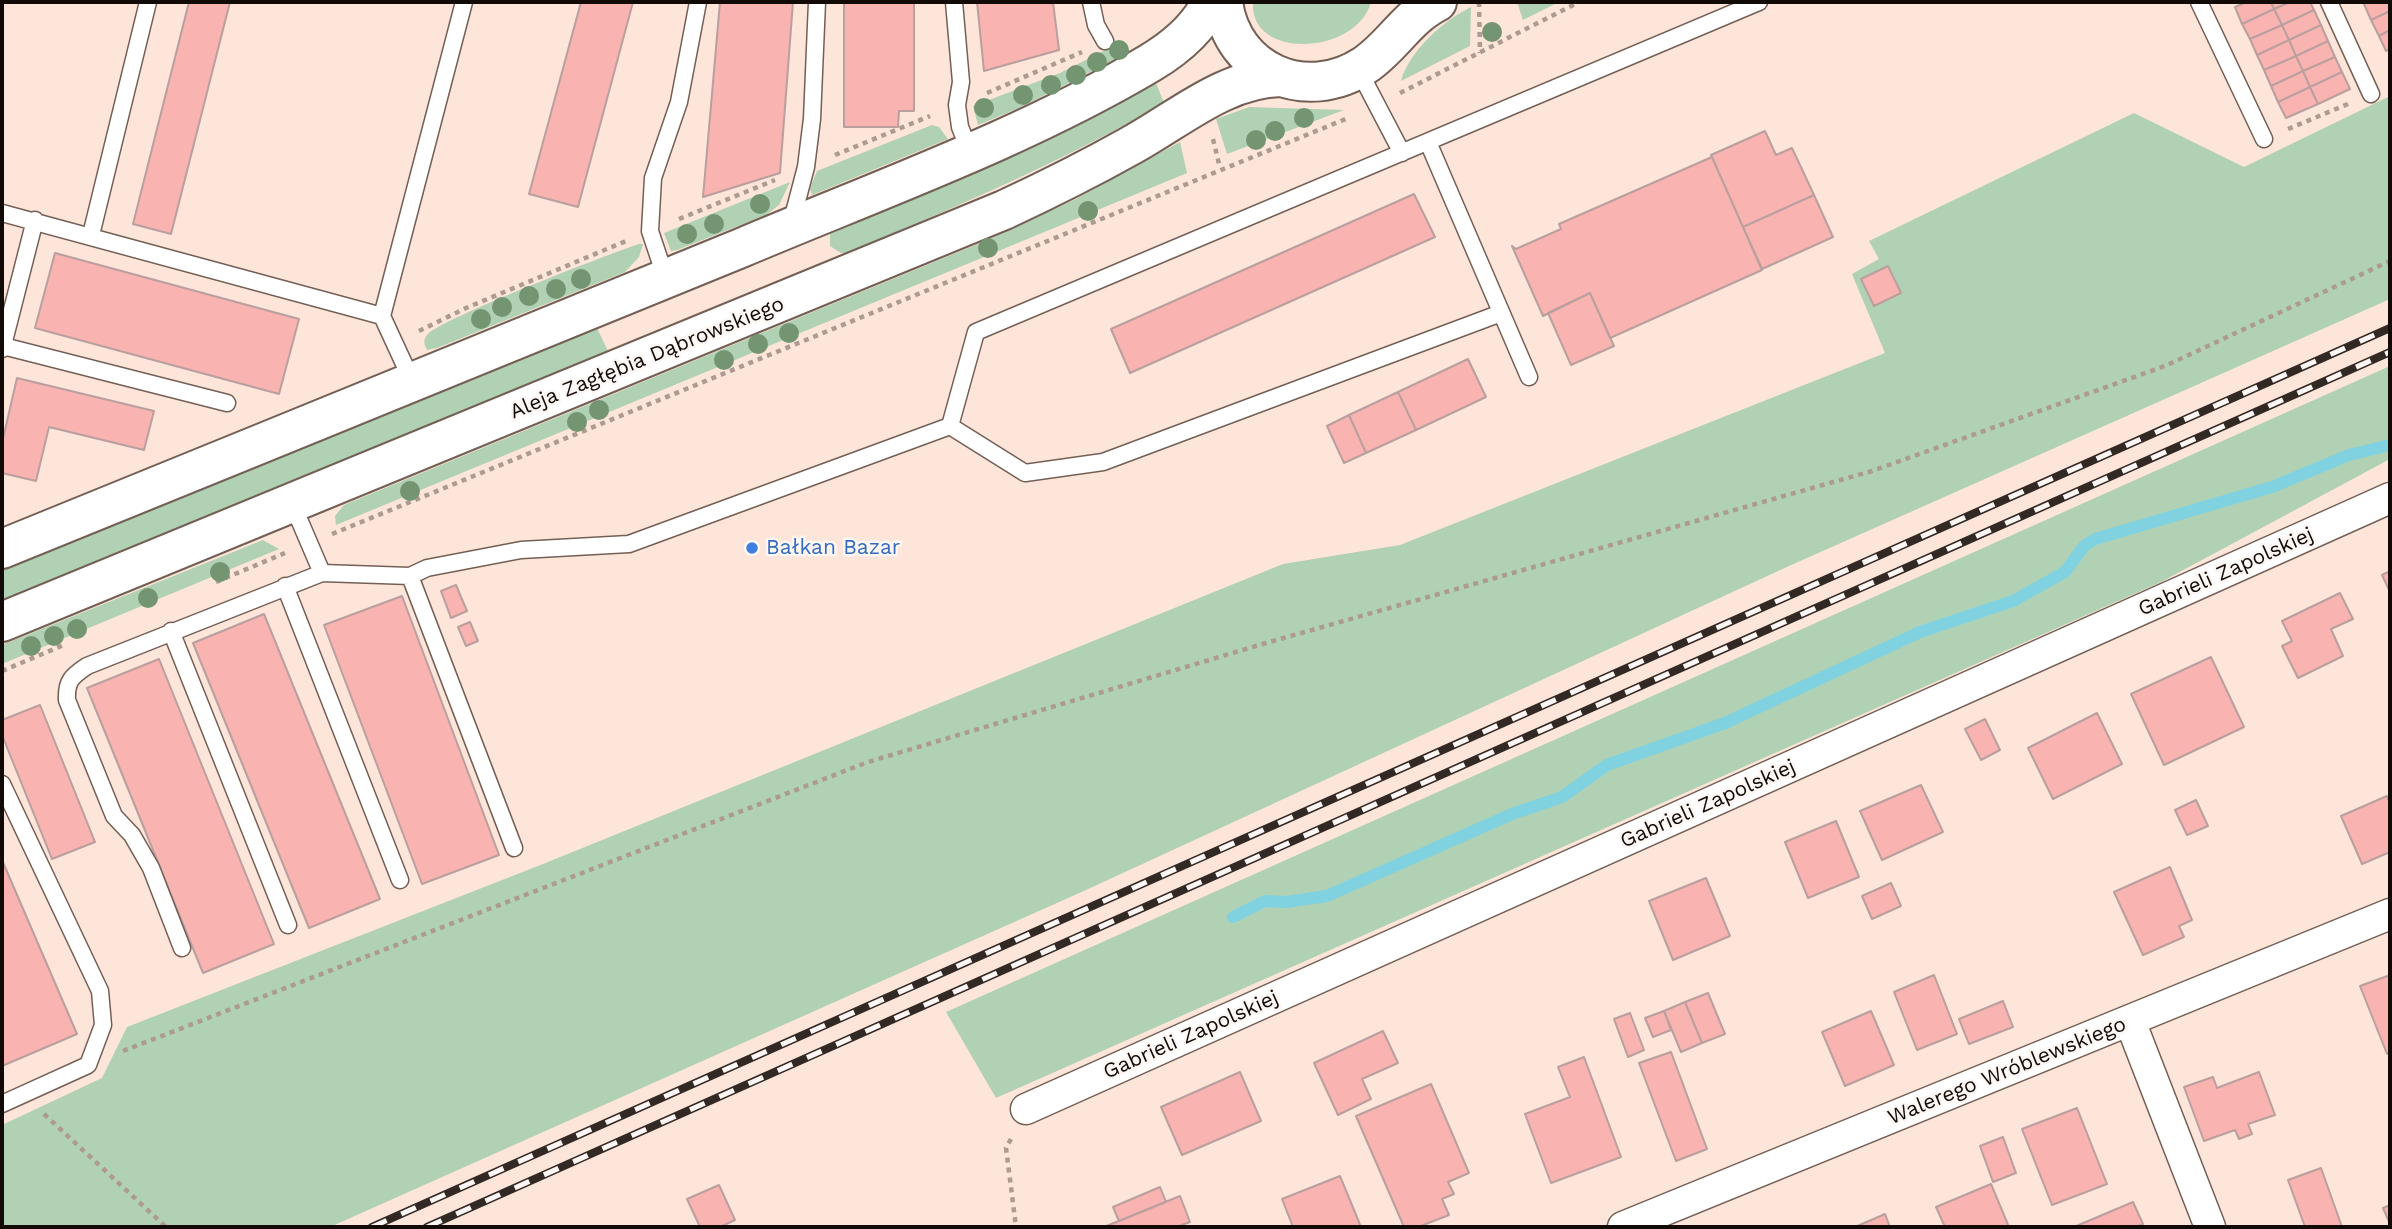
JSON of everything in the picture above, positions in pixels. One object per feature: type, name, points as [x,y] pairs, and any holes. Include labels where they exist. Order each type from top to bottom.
[{"type":"street","points":[[2,549],[666,279],[970,152],[1154,61],[1188,34],[1201,20],[1211,2]]},
{"type":"street","points":[[1223,2],[1230,29],[1244,53],[1266,71],[1281,77]]},
{"type":"street","points":[[1389,41],[1398,2]]},
{"type":"street","points":[[1358,69],[1412,17],[1437,2]]},
{"type":"street","name":"Aleja Zagłębia Dąbrowskiego","points":[[2,622],[1004,210],[1130,146],[1220,93],[1250,80],[1281,77],[1327,80],[1358,69]]},
{"type":"street","name":"Gabrieli Zapolskiej","points":[[1026,1109],[2390,498]]},
{"type":"street","name":"Walerego Wróblewskiego","points":[[1623,1227],[2390,915]]},
{"type":"street","points":[[2130,1021],[2210,1227]]},
{"type":"lane","points":[[91,235],[148,2]]},
{"type":"lane","points":[[412,381],[383,316],[464,2]]},
{"type":"lane","points":[[666,279],[650,231],[653,178],[679,102],[698,2]]},
{"type":"lane","points":[[790,227],[806,167],[812,119],[817,2]]},
{"type":"lane","points":[[954,2],[961,82],[957,105],[960,127],[970,152]]},
{"type":"lane","points":[[1091,2],[1096,25],[1105,41]]},
{"type":"lane","points":[[950,426],[976,332],[1759,2]]},
{"type":"lane","points":[[2199,2],[2264,139]]},
{"type":"lane","points":[[2329,2],[2371,94]]},
{"type":"lane","points":[[1358,69],[1402,153]]},
{"type":"lane","points":[[1428,142],[1529,377]]},
{"type":"lane","points":[[2,213],[383,316]]},
{"type":"lane","points":[[35,220],[2,348],[227,403]]},
{"type":"lane","points":[[950,426],[1025,473],[1103,462],[1501,313]]},
{"type":"lane","points":[[182,948],[151,869],[132,835],[114,816],[67,700],[66,686],[72,676],[87,666],[171,631],[321,573],[410,576],[427,568],[521,550],[629,544],[950,426]]},
{"type":"lane","points":[[292,503],[321,573]]},
{"type":"lane","points":[[410,576],[514,848]]},
{"type":"lane","points":[[285,586],[400,880]]},
{"type":"lane","points":[[171,631],[288,925]]},
{"type":"lane","points":[[2,784],[100,991],[103,1025],[88,1065],[2,1103]]},
{"type":"path","points":[[1479,2],[1480,52]]},
{"type":"path","points":[[206,586],[1378,104],[1579,2]]},
{"type":"path","points":[[957,105],[1105,41]]},
{"type":"path","points":[[2264,139],[2371,94]]},
{"type":"path","points":[[1212,134],[1220,168]]},
{"type":"path","points":[[88,1065],[868,762],[1266,643],[1872,471],[2165,366],[2390,261]]},
{"type":"path","points":[[2,671],[78,639]]},
{"type":"path","points":[[22,1095],[166,1227]]},
{"type":"path","points":[[1016,1227],[1006,1148],[1026,1109]]},
{"type":"green space","points":[[1253,2],[1371,2],[1362,20],[1346,33],[1326,41],[1305,44],[1285,42],[1268,34],[1256,21]]},
{"type":"green space","points":[[1517,2],[1559,2],[1523,20]]},
{"type":"green space","points":[[1471,7],[1470,46],[1401,81],[1412,59],[1429,38],[1439,28]]},
{"type":"green space","points":[[1123,41],[1130,52],[1019,108],[978,125],[973,106],[1060,73]]},
{"type":"green space","points":[[1156,83],[1164,103],[1087,145],[968,201],[847,253],[841,253],[830,246],[830,234],[833,231],[1037,143]]},
{"type":"green space","points":[[2390,96],[2390,299],[1789,566],[1086,890],[330,1227],[2,1227],[2,1125],[102,1078],[127,1027],[543,864],[1283,564],[1400,545],[1885,353],[1852,274],[1879,259],[1869,241],[2134,113],[2244,167]]},
{"type":"green space","points":[[1249,107],[1344,110],[1227,154],[1216,119]]},
{"type":"green space","points":[[932,125],[939,127],[948,139],[812,195],[810,188],[817,171]]},
{"type":"green space","points":[[1180,142],[1187,173],[336,525],[335,516],[344,505],[990,239],[1076,199]]},
{"type":"green space","points":[[790,182],[779,205],[766,215],[671,251],[664,233]]},
{"type":"green space","points":[[643,244],[639,257],[625,272],[427,350],[425,339],[438,327],[492,302]]},
{"type":"green space","points":[[597,328],[608,351],[2,601],[2,571]]},
{"type":"green space","points":[[2390,366],[2390,459],[2161,582],[996,1098],[946,1012]]},
{"type":"green space","points":[[263,540],[279,549],[2,664],[2,645]]},
{"type":"building","points":[[189,2],[230,2],[171,234],[133,224]]},
{"type":"building","points":[[581,2],[633,2],[578,207],[529,194]]},
{"type":"building","points":[[720,2],[793,2],[780,173],[703,197]]},
{"type":"building","points":[[844,2],[914,2],[914,111],[899,111],[898,127],[844,127]]},
{"type":"building","points":[[977,2],[1053,2],[1059,50],[984,71]]},
{"type":"building","points":[[2247,2],[2271,2],[2274,9],[2242,24],[2235,7]]},
{"type":"building","points":[[2271,2],[2290,2],[2274,9]]},
{"type":"building","points":[[2290,2],[2310,2],[2314,10],[2282,25],[2274,9]]},
{"type":"building","points":[[2390,2],[2390,11],[2371,20],[2364,4]]},
{"type":"building","points":[[2274,9],[2282,25],[2250,39],[2242,24]]},
{"type":"building","points":[[2314,10],[2321,25],[2289,40],[2282,25]]},
{"type":"building","points":[[2390,11],[2390,30],[2379,36],[2371,20]]},
{"type":"building","points":[[2282,25],[2289,40],[2257,55],[2250,39]]},
{"type":"building","points":[[2321,25],[2328,41],[2296,56],[2289,40]]},
{"type":"building","points":[[2390,30],[2390,49],[2386,51],[2379,36]]},
{"type":"building","points":[[2289,40],[2296,56],[2264,70],[2257,55]]},
{"type":"building","points":[[2328,41],[2335,57],[2303,71],[2296,56]]},
{"type":"building","points":[[2296,56],[2303,71],[2271,86],[2264,70]]},
{"type":"building","points":[[2335,57],[2342,72],[2310,87],[2303,71]]},
{"type":"building","points":[[2303,71],[2310,87],[2278,102],[2271,86]]},
{"type":"building","points":[[2342,72],[2350,89],[2318,104],[2310,87]]},
{"type":"building","points":[[2310,87],[2318,104],[2286,118],[2278,102]]},
{"type":"building","points":[[1765,131],[1776,155],[1792,148],[1814,195],[1743,227],[1711,155]]},
{"type":"building","points":[[1712,157],[1762,270],[1610,338],[1590,293],[1543,316],[1512,246],[1516,249],[1561,229],[1559,224]]},
{"type":"building","points":[[1414,194],[1435,237],[1130,373],[1111,329]]},
{"type":"building","points":[[1814,195],[1833,237],[1762,269],[1743,227]]},
{"type":"building","points":[[55,253],[299,319],[279,394],[35,328]]},
{"type":"building","points":[[1888,266],[1901,293],[1874,306],[1861,279]]},
{"type":"building","points":[[1590,293],[1614,346],[1571,365],[1548,313]]},
{"type":"building","points":[[1468,359],[1486,397],[1416,430],[1398,392]]},
{"type":"building","points":[[17,378],[154,411],[144,450],[49,427],[36,481],[2,473],[2,443]]},
{"type":"building","points":[[1398,392],[1416,430],[1366,453],[1349,415]]},
{"type":"building","points":[[1349,415],[1366,453],[1344,463],[1327,426]]},
{"type":"building","points":[[2390,571],[2390,592],[2382,575]]},
{"type":"building","points":[[456,585],[467,611],[451,618],[441,591]]},
{"type":"building","points":[[2340,593],[2353,619],[2331,629],[2343,656],[2298,678],[2282,646],[2292,641],[2282,621]]},
{"type":"building","points":[[402,596],[499,855],[422,884],[324,625]]},
{"type":"building","points":[[264,614],[380,899],[309,928],[193,643]]},
{"type":"building","points":[[470,622],[478,641],[466,646],[458,627]]},
{"type":"building","points":[[2211,657],[2244,727],[2164,765],[2131,694]]},
{"type":"building","points":[[159,659],[274,944],[203,973],[87,688]]},
{"type":"building","points":[[40,705],[95,842],[52,859],[2,735],[2,720]]},
{"type":"building","points":[[2097,713],[2122,764],[2053,799],[2028,748]]},
{"type":"building","points":[[1985,719],[2000,750],[1981,760],[1965,729]]},
{"type":"building","points":[[1921,785],[1943,832],[1882,860],[1860,811]]},
{"type":"building","points":[[2387,796],[2390,804],[2390,852],[2362,864],[2341,816]]},
{"type":"building","points":[[2196,800],[2208,826],[2187,835],[2175,810]]},
{"type":"building","points":[[1836,821],[1859,877],[1808,898],[1785,842]]},
{"type":"building","points":[[2,860],[77,1034],[2,1066]]},
{"type":"building","points":[[2170,867],[2192,920],[2179,926],[2184,937],[2143,955],[2114,892]]},
{"type":"building","points":[[1706,878],[1730,936],[1673,960],[1649,901]]},
{"type":"building","points":[[1891,883],[1901,906],[1872,919],[1862,896]]},
{"type":"building","points":[[1934,975],[1957,1034],[1917,1050],[1894,992]]},
{"type":"building","points":[[2390,975],[2390,1052],[2387,1054],[2360,986]]},
{"type":"building","points":[[1708,993],[1725,1034],[1702,1043],[1685,1002]]},
{"type":"building","points":[[2003,1001],[2013,1027],[1969,1044],[1959,1019]]},
{"type":"building","points":[[1685,1002],[1702,1043],[1681,1052],[1664,1011]]},
{"type":"building","points":[[1664,1011],[1671,1030],[1653,1037],[1645,1018]]},
{"type":"building","points":[[1871,1011],[1894,1065],[1845,1086],[1822,1032]]},
{"type":"building","points":[[1630,1013],[1644,1050],[1628,1057],[1614,1019]]},
{"type":"building","points":[[1383,1031],[1398,1063],[1362,1079],[1371,1099],[1338,1115],[1314,1063]]},
{"type":"building","points":[[1671,1052],[1707,1149],[1676,1161],[1639,1063]]},
{"type":"building","points":[[1584,1057],[1621,1157],[1551,1183],[1525,1114],[1570,1097],[1558,1067]]},
{"type":"building","points":[[1240,1072],[1261,1121],[1182,1155],[1161,1107]]},
{"type":"building","points":[[2259,1072],[2275,1115],[2248,1124],[2252,1134],[2239,1139],[2235,1130],[2204,1141],[2184,1087],[2213,1077],[2217,1088]]},
{"type":"building","points":[[1431,1084],[1469,1173],[1448,1182],[1454,1194],[1442,1199],[1449,1215],[1418,1227],[1404,1227],[1356,1116]]},
{"type":"building","points":[[2077,1108],[2107,1184],[2052,1205],[2022,1129]]},
{"type":"building","points":[[2003,1137],[2016,1173],[1993,1182],[1980,1146]]},
{"type":"building","points":[[2321,1168],[2342,1227],[2305,1227],[2288,1180]]},
{"type":"building","points":[[1340,1176],[1361,1227],[1293,1227],[1282,1199]]},
{"type":"building","points":[[1991,1184],[2009,1227],[1945,1227],[1936,1207]]},
{"type":"building","points":[[719,1185],[735,1220],[720,1227],[700,1227],[687,1199]]},
{"type":"building","points":[[1160,1187],[1166,1202],[1119,1221],[1113,1207]]},
{"type":"building","points":[[1180,1196],[1190,1222],[1176,1227],[1104,1227]]},
{"type":"building","points":[[2133,1202],[2143,1224],[2136,1227],[2074,1227]]},
{"type":"building","points":[[2390,1205],[2390,1224],[2383,1208]]},
{"type":"building","points":[[1885,1214],[1890,1227],[1855,1227]]},
{"type":"waterway","points":[[1233,917],[1265,901],[1286,902],[1327,896],[1512,814],[1562,797],[1607,765],[1725,723],[1920,632],[2013,601],[2065,572],[2084,546],[2095,539],[2272,487],[2349,455],[2390,445]]},
{"type":"railway","points":[[372,1227],[2390,328]]},
{"type":"railway","points":[[427,1227],[2390,352]]},
{"type":"place","name":"Bałkan Bazar","points":[[752,548]]}]
